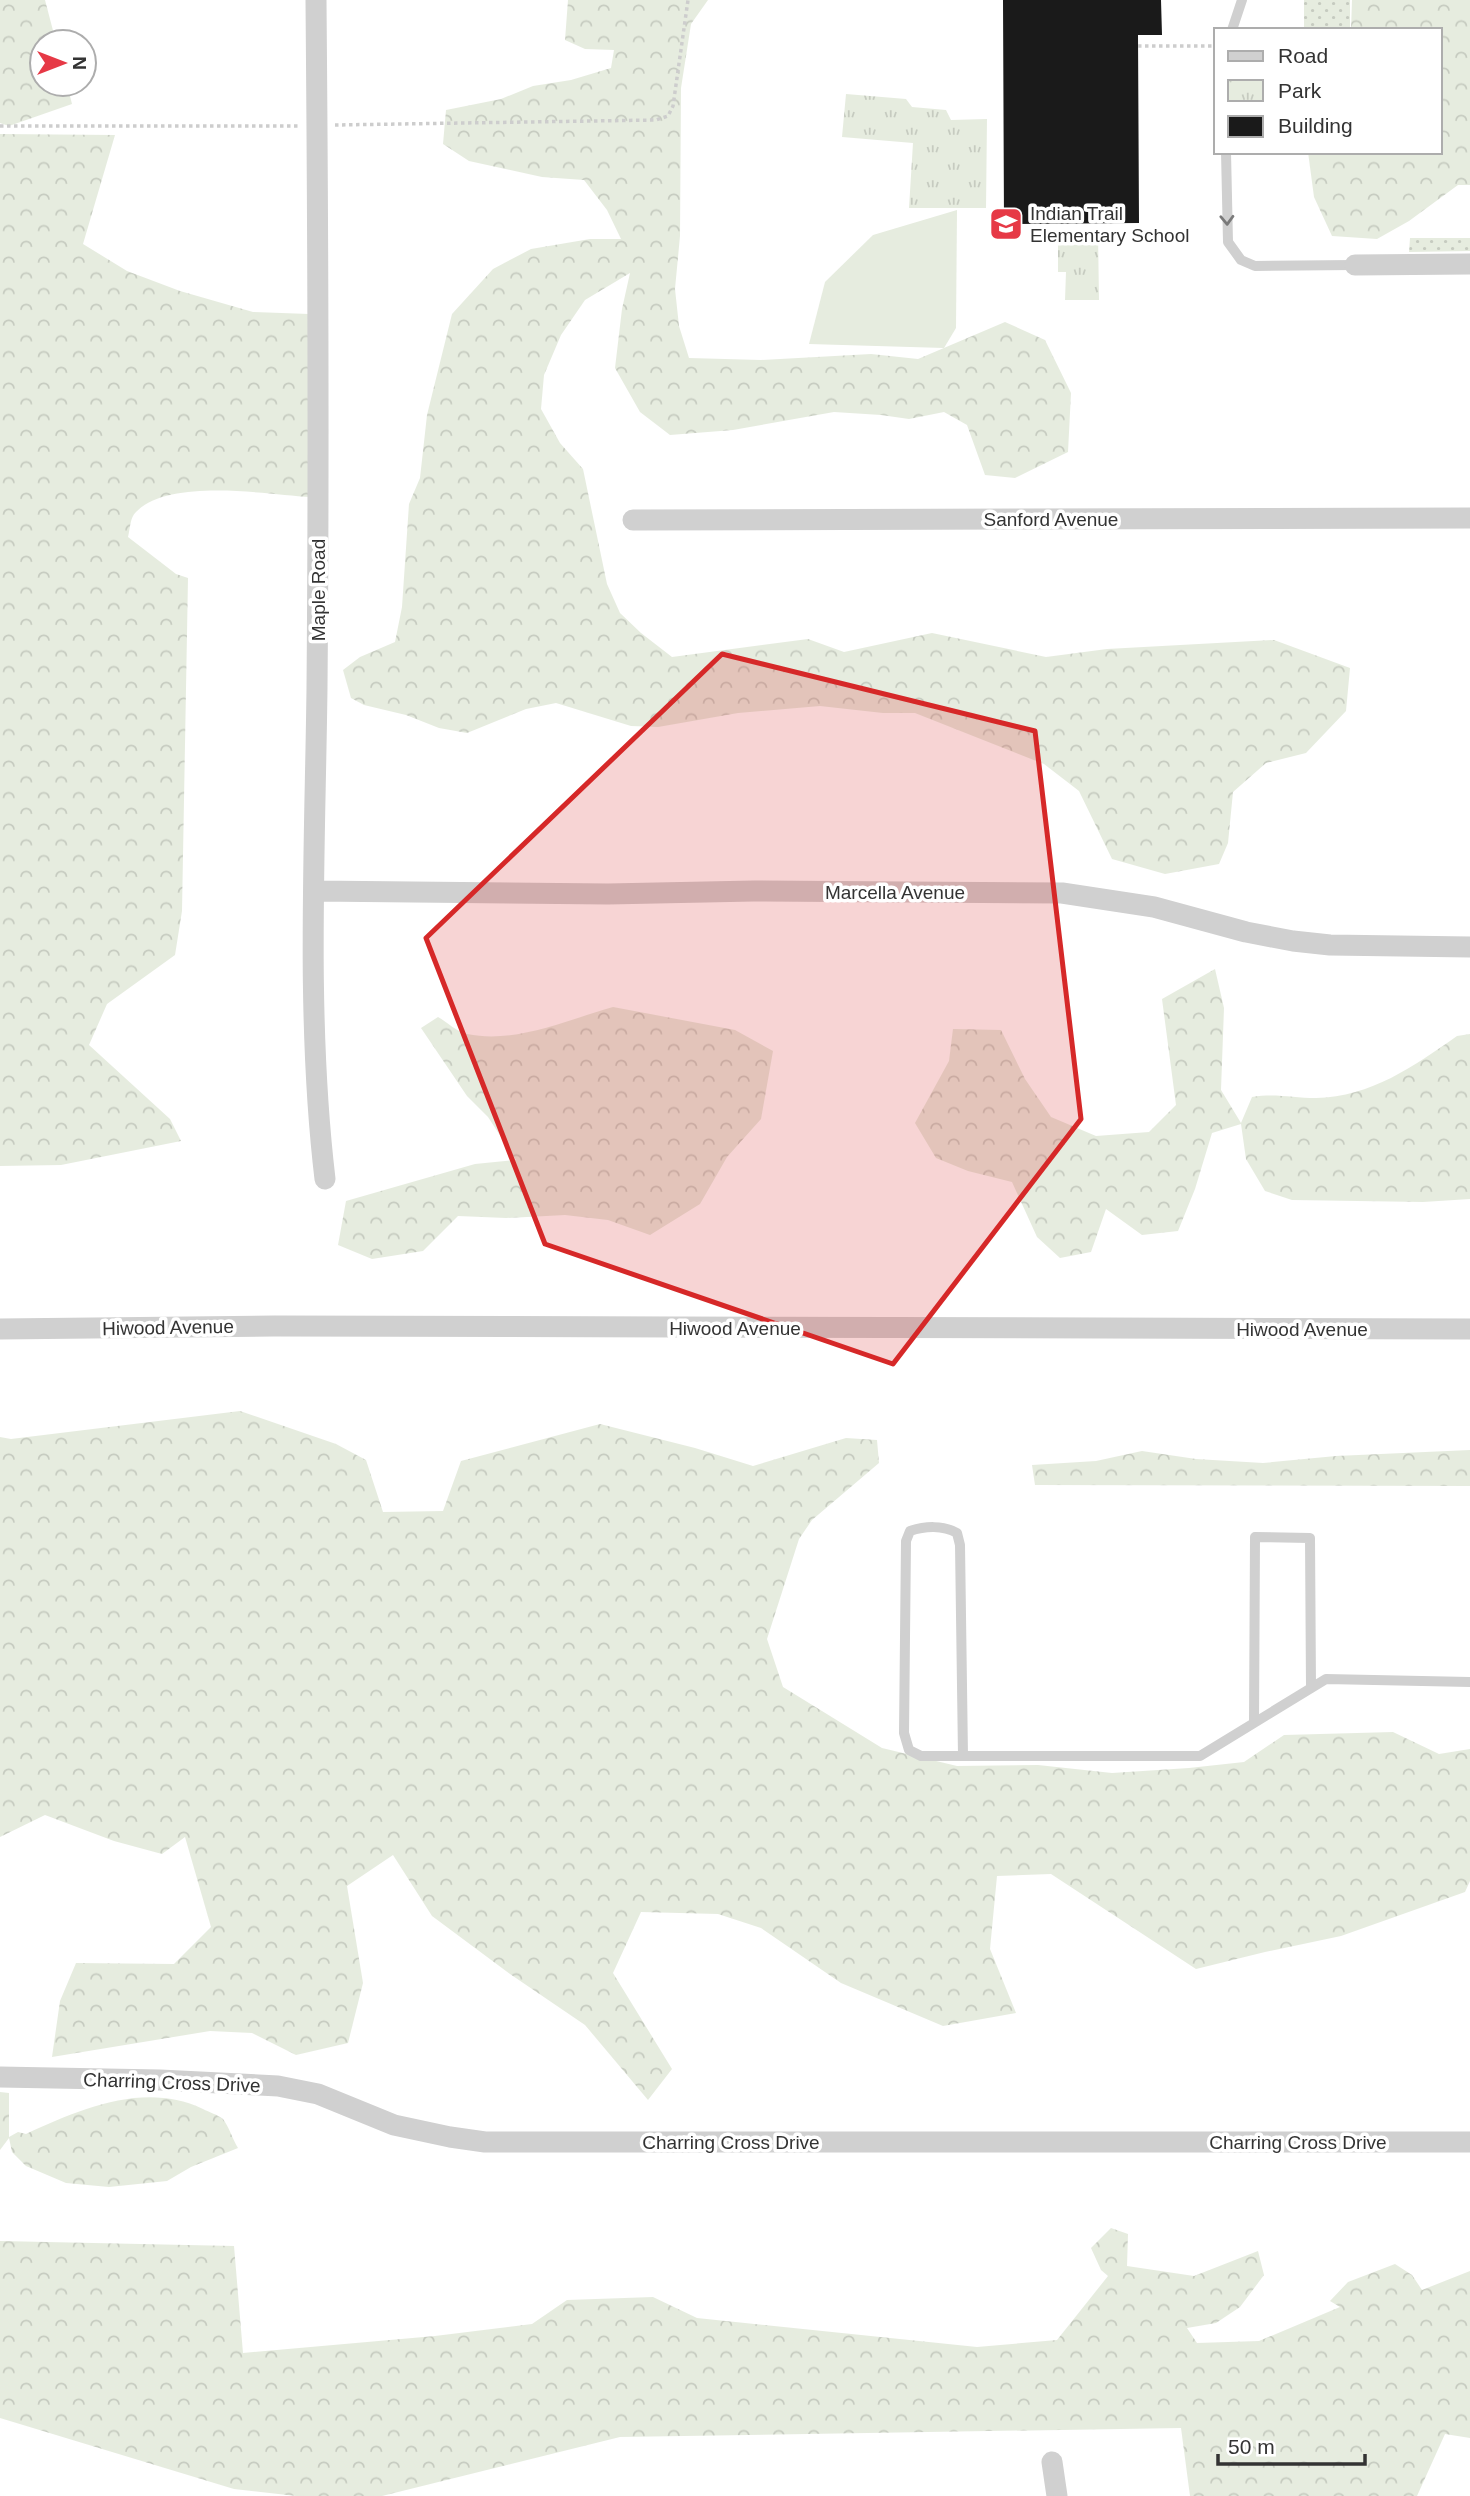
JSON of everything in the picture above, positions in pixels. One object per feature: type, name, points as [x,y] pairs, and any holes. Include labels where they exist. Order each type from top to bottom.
[{"type":"street","name":"Maple Road","points":[[316,0],[318,542],[315,891],[318,1120],[326,1180]]},
{"type":"street","points":[[1355,265],[1470,264]]},
{"type":"street","name":"Sanford Avenue","points":[[633,520],[1470,518]]},
{"type":"street","name":"Marcella Avenue","points":[[315,891],[608,894],[754,891],[1062,893],[1154,907],[1246,932],[1293,941],[1330,945],[1470,947]]},
{"type":"street","name":"Hiwood Avenue","points":[[0,1329],[274,1326],[1470,1329]]},
{"type":"street","name":"Charring Cross Drive","points":[[0,2077],[160,2080],[278,2086],[318,2094],[394,2125],[485,2142],[1470,2142]]},
{"type":"street","points":[[1052,2462],[1057,2496]]},
{"type":"lane","points":[[1233,28],[1242,0]]},
{"type":"lane","points":[[1226,154],[1228,242],[1241,260],[1255,266],[1355,265]]},
{"type":"lane","points":[[963,1756],[960,1545],[957,1533],[948,1528],[920,1528],[910,1531],[906,1541],[904,1733],[909,1750],[921,1756],[963,1756],[1200,1756],[1326,1679],[1470,1682]]},
{"type":"lane","points":[[1254,1723],[1255,1537],[1310,1538],[1311,1688]]},
{"type":"path","points":[[656,120],[668,116],[673,106],[688,0]]},
{"type":"path","points":[[1138,46],[1214,46]]},
{"type":"highlighted area","points":[[722,654],[1035,731],[1081,1119],[893,1364],[545,1244],[426,938]]},
{"type":"green space","points":[[0,0],[45,0],[52,28],[28,28],[28,98],[70,98],[72,104],[9,126],[0,123]]},
{"type":"green space","points":[[568,0],[708,0],[691,24],[681,88],[680,236],[675,289],[679,326],[689,358],[761,360],[871,354],[918,359],[1005,322],[1045,340],[1071,393],[1068,452],[1015,478],[985,475],[967,425],[944,412],[909,419],[834,412],[733,430],[670,435],[640,412],[615,368],[622,309],[630,273],[585,300],[561,335],[544,375],[541,409],[560,443],[583,469],[607,584],[620,613],[672,657],[808,639],[844,652],[932,633],[1046,657],[1107,649],[1274,640],[1350,668],[1346,711],[1306,753],[1266,763],[1233,792],[1228,843],[1219,864],[1165,874],[1112,859],[1079,791],[1044,764],[915,713],[883,713],[820,706],[738,713],[658,727],[631,726],[556,703],[526,709],[467,733],[439,728],[406,715],[364,705],[351,698],[343,670],[360,657],[395,642],[402,607],[409,504],[420,478],[427,415],[452,314],[493,269],[531,249],[590,239],[621,239],[607,210],[584,180],[542,177],[469,161],[443,144],[446,110],[501,99],[533,86],[571,80],[611,68],[614,50],[585,49],[565,40]]},
{"type":"green space","points":[[1304,0],[1350,0],[1350,28],[1304,28]]},
{"type":"green space","points":[[1352,0],[1470,0],[1470,185],[1458,185],[1409,221],[1377,239],[1332,236],[1314,197],[1308,154],[1442,154],[1442,28],[1351,28]]},
{"type":"green space","points":[[846,94],[906,99],[912,107],[946,110],[951,120],[987,119],[986,208],[909,208],[913,143],[842,137]]},
{"type":"green space","points":[[0,134],[115,135],[83,244],[127,271],[180,291],[253,312],[309,314],[310,497],[244,491],[194,492],[151,501],[136,512],[131,520],[128,537],[176,574],[188,578],[182,911],[175,955],[107,1004],[89,1045],[170,1119],[181,1141],[61,1165],[0,1166]]},
{"type":"green space","points":[[957,210],[956,328],[944,348],[809,344],[825,282],[873,235]]},
{"type":"green space","points":[[1058,232],[1098,233],[1099,300],[1065,300],[1066,272],[1058,272]]},
{"type":"green space","points":[[1410,238],[1470,238],[1470,251],[1409,252]]},
{"type":"green space","points":[[1215,969],[1224,1008],[1221,1090],[1241,1123],[1252,1097],[1316,1098],[1355,1092],[1408,1069],[1457,1036],[1470,1034],[1470,1199],[1423,1202],[1292,1200],[1265,1191],[1246,1159],[1241,1124],[1212,1133],[1195,1189],[1178,1231],[1142,1235],[1106,1209],[1091,1252],[1060,1258],[1037,1237],[1012,1182],[968,1171],[936,1158],[915,1123],[949,1061],[953,1029],[1001,1030],[1025,1079],[1051,1117],[1096,1136],[1149,1132],[1176,1105],[1162,999]]},
{"type":"green space","points":[[613,1007],[735,1030],[773,1051],[761,1119],[727,1157],[700,1204],[650,1235],[608,1220],[565,1215],[506,1218],[458,1216],[423,1251],[372,1259],[338,1245],[346,1201],[475,1164],[516,1160],[488,1117],[467,1096],[421,1028],[438,1017],[467,1034],[504,1036],[541,1029]]},
{"type":"green space","points":[[240,1411],[336,1444],[366,1460],[383,1512],[443,1511],[461,1461],[600,1424],[753,1466],[846,1438],[877,1440],[879,1463],[812,1520],[799,1539],[767,1639],[783,1687],[882,1748],[957,1766],[1038,1765],[1112,1773],[1189,1768],[1244,1762],[1284,1735],[1393,1732],[1439,1754],[1470,1749],[1470,1881],[1465,1892],[1341,1936],[1196,1969],[1051,1874],[997,1876],[990,1949],[1016,2013],[943,2026],[841,1983],[761,1928],[718,1914],[641,1912],[613,1973],[672,2069],[648,2100],[585,2025],[432,1916],[393,1855],[347,1886],[363,1983],[348,2043],[296,2055],[252,2033],[210,2031],[52,2057],[60,2001],[76,1963],[174,1964],[211,1927],[185,1837],[162,1854],[114,1841],[45,1815],[0,1837],[0,1437],[11,1439]]},
{"type":"green space","points":[[1470,1450],[1470,1486],[1035,1485],[1032,1465],[1096,1461],[1142,1451],[1196,1459],[1263,1463],[1336,1456]]},
{"type":"green space","points":[[0,2092],[9,2093],[9,2137],[18,2132],[26,2134],[113,2102],[158,2098],[181,2101],[223,2119],[238,2148],[191,2167],[167,2181],[109,2187],[66,2183],[26,2166],[12,2152],[9,2138],[0,2150]]},
{"type":"green space","points":[[1111,2228],[1128,2234],[1127,2266],[1194,2276],[1258,2251],[1264,2275],[1240,2307],[1216,2323],[1187,2328],[1197,2343],[1259,2341],[1340,2307],[1330,2301],[1348,2282],[1395,2264],[1412,2275],[1422,2290],[1470,2271],[1470,2438],[1445,2434],[1417,2496],[1190,2496],[1181,2428],[620,2437],[382,2496],[296,2496],[234,2489],[0,2418],[0,2241],[234,2246],[243,2353],[435,2336],[532,2324],[567,2300],[653,2297],[697,2318],[977,2347],[1057,2340],[1108,2276],[1101,2270],[1091,2248]]},
{"type":"building","points":[[1003,0],[1161,0],[1162,35],[1138,35],[1139,223],[1004,224]]},
{"type":"place","name":"Indian Trail Elementary School","points":[[1006,224]]}]
